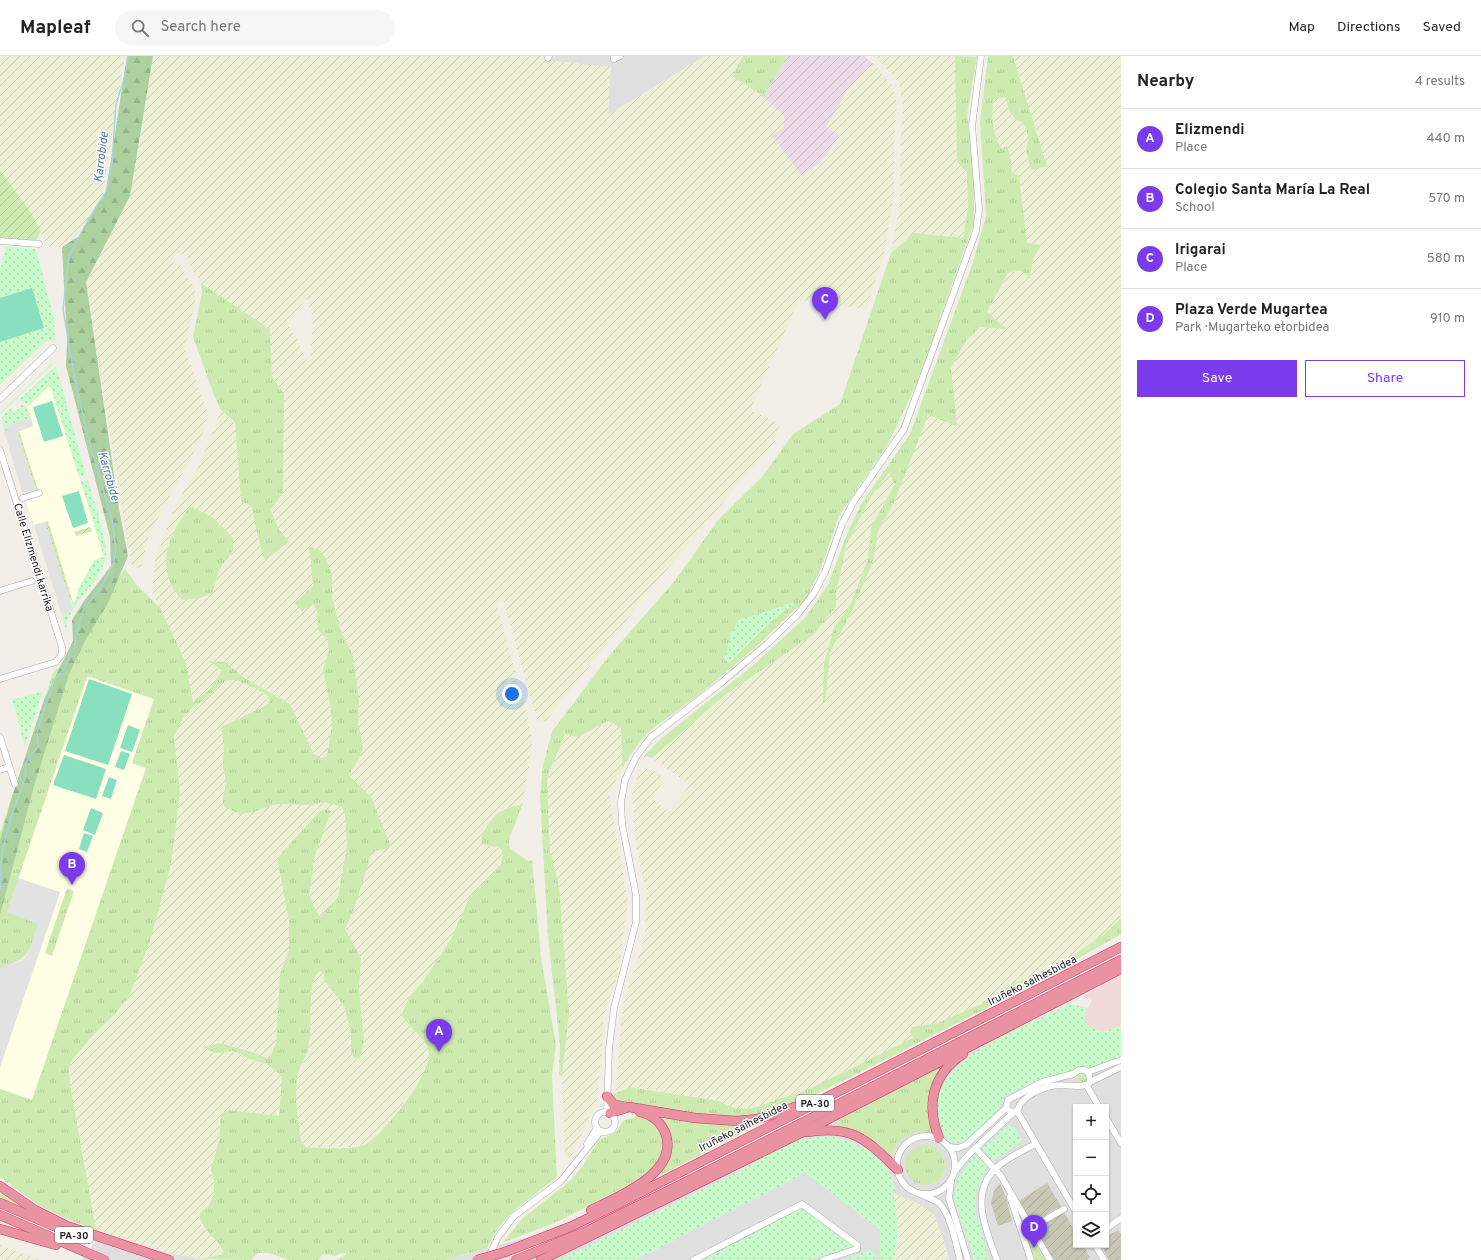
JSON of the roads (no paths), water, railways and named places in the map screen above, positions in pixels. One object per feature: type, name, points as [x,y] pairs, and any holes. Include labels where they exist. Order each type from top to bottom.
[{"type":"highway","points":[[1111,952],[1121,943]]},
{"type":"highway","name":"Iruñeko saihesbidea","points":[[477,1260],[505,1252],[570,1227],[618,1204],[1121,947]]},
{"type":"highway","name":"Iruñeko saihesbidea","points":[[516,1260],[589,1230],[696,1177],[1121,960]]},
{"type":"highway","points":[[541,1260],[801,1133],[1121,969]]},
{"type":"highway","points":[[939,1138],[932,1113],[933,1095],[937,1084],[946,1069],[957,1058],[990,1036]]},
{"type":"highway","points":[[607,1096],[613,1104],[627,1107],[716,1120],[757,1119],[793,1108],[846,1082],[874,1073]]},
{"type":"highway","points":[[608,1114],[627,1107]]},
{"type":"highway","points":[[520,1246],[635,1186],[656,1172],[664,1163],[667,1155],[668,1142],[664,1127],[653,1117],[641,1112],[633,1111],[608,1114]]},
{"type":"highway","points":[[801,1133],[834,1129],[857,1136],[875,1147],[898,1170]]},
{"type":"highway","points":[[0,1180],[43,1210],[90,1234]]},
{"type":"highway","points":[[0,1186],[35,1210],[90,1234],[169,1260]]},
{"type":"highway","name":"PA-30","points":[[0,1204],[89,1241],[151,1260]]},
{"type":"highway","name":"PA-30","points":[[0,1215],[102,1259]]},
{"type":"highway","points":[[0,1228],[102,1259]]},
{"type":"highway","points":[[516,1260],[553,1254]]},
{"type":"street","points":[[599,1129],[608,1132],[613,1129],[608,1114],[607,1096],[614,1008],[636,922],[637,909],[636,895],[622,824],[621,802],[625,780],[636,757],[651,737],[721,683],[768,643],[806,605],[825,572],[842,524],[854,501],[904,429],[976,231],[979,209],[972,126],[981,56]]},
{"type":"street","points":[[0,242],[39,244]]},
{"type":"street","points":[[0,399],[53,348]]},
{"type":"street","name":"Calle Elizmendi karrika","points":[[0,450],[62,647],[62,654],[56,662],[0,679]]},
{"type":"street","name":"Calle Elizmendi karrika","points":[[23,498],[39,492]]},
{"type":"street","points":[[0,591],[32,581]]},
{"type":"street","points":[[0,737],[15,784]]},
{"type":"street","points":[[0,770],[9,767]]},
{"type":"street","points":[[949,1147],[958,1148],[966,1145],[1006,1108],[1006,1102],[1042,1082],[1073,1074],[1079,1070],[1088,1072],[1121,1060]]},
{"type":"street","points":[[968,1260],[949,1198],[951,1180],[954,1172],[970,1153],[1015,1112],[1020,1104],[1032,1094],[1051,1086],[1075,1085],[1081,1087],[1121,1067]]},
{"type":"street","points":[[1088,1072],[1090,1076],[1088,1084],[1098,1104]]},
{"type":"street","points":[[1073,1074],[1075,1085]]},
{"type":"street","points":[[608,1077],[608,1114]]},
{"type":"street","points":[[1014,1098],[1020,1104]]},
{"type":"street","points":[[1006,1108],[1015,1112],[1073,1207]]},
{"type":"street","points":[[599,1129],[596,1119],[608,1114]]},
{"type":"street","points":[[1109,1123],[1121,1143]]},
{"type":"street","points":[[488,1260],[498,1237],[514,1216],[561,1181],[599,1129]]},
{"type":"street","points":[[954,1172],[954,1159],[949,1147],[939,1138],[924,1136],[914,1138],[906,1143],[900,1151],[897,1160],[901,1179],[907,1186],[915,1192],[938,1203],[945,1213],[953,1233],[960,1260]]},
{"type":"street","points":[[996,1260],[985,1226],[980,1203],[982,1192],[995,1169],[1035,1144]]},
{"type":"street","points":[[978,1151],[995,1169],[1006,1184],[1050,1260]]},
{"type":"street","points":[[915,1192],[925,1194],[935,1192],[944,1188],[951,1180]]},
{"type":"street","points":[[1006,1184],[1031,1260]]},
{"type":"street","points":[[694,1260],[802,1204],[857,1245],[857,1249],[823,1260]]},
{"type":"street","points":[[1031,1228],[1064,1209]]},
{"type":"street","points":[[1109,1227],[1121,1218]]},
{"type":"street","points":[[1097,1248],[1104,1260]]},
{"type":"waterway","name":"Karrobide","points":[[0,889],[2,852],[11,817],[25,778],[26,762],[38,747],[37,732],[54,681],[64,669],[75,648],[76,636],[83,611],[99,590],[107,576],[114,562],[116,550],[112,520],[87,433],[74,374],[63,309],[69,256],[88,220],[106,192],[112,162],[116,104],[125,76],[128,56]]},
{"type":"place","name":"Irigarai","points":[[825,320]]},
{"type":"place","name":"Colegio Santa María La Real","points":[[72,885]]},
{"type":"place","name":"Elizmendi","points":[[439,1052]]},
{"type":"place","name":"Plaza Verde Mugartea","points":[[1034,1248]]}]
